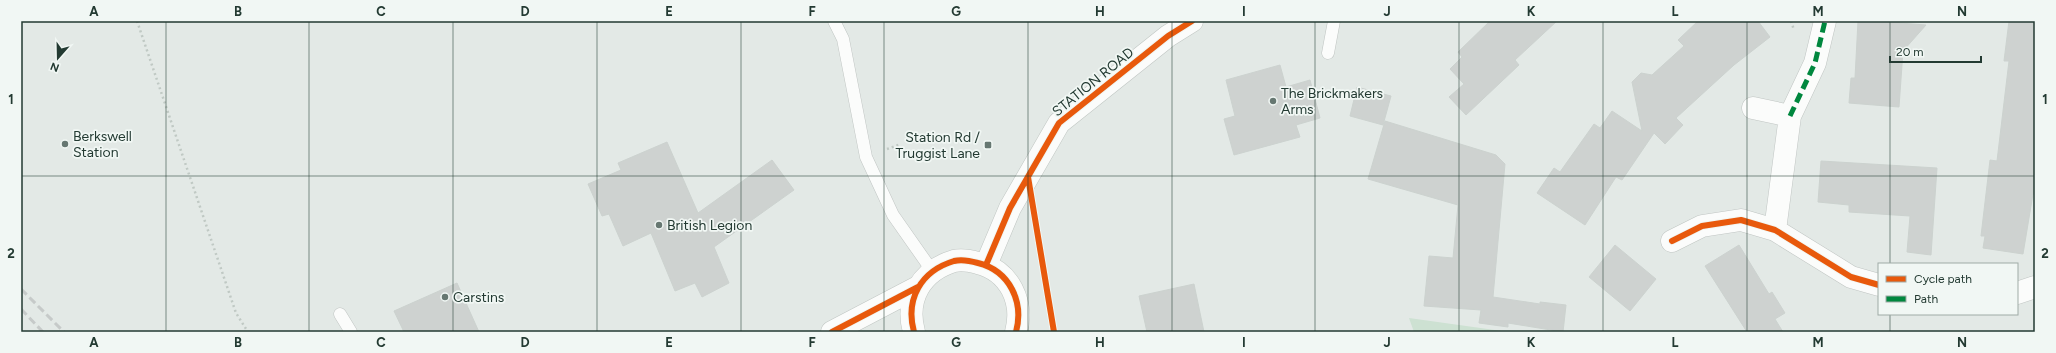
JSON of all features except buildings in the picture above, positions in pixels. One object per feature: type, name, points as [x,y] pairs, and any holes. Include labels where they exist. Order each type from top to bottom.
[{"type":"street","name":"STATION ROAD","points":[[986,265],[1010,208],[1059,123],[1168,36],[1192,21]]},
{"type":"street","points":[[1775,230],[1790,116],[1815,63],[1825,21]]},
{"type":"street","points":[[1752,108],[1790,116]]},
{"type":"street","points":[[1672,241],[1702,226],[1741,220],[1775,230],[1851,277],[1878,285]]},
{"type":"street","points":[[914,332],[911,320],[912,302],[918,287],[927,275],[955,261],[970,260],[986,265],[998,272],[1011,285],[1018,302],[1019,328]]},
{"type":"street","points":[[832,332],[918,287]]},
{"type":"street","points":[[2018,293],[2035,287]]},
{"type":"lane","points":[[834,21],[842,39],[866,157],[893,214],[933,272]]},
{"type":"lane","points":[[1328,53],[1334,21]]},
{"type":"lane","points":[[340,314],[351,332]]},
{"type":"path","points":[[137,21],[236,313],[248,332]]},
{"type":"green space","points":[[1409,318],[1509,332],[1414,332]]},
{"type":"railway","points":[[21,289],[64,332]]},
{"type":"railway","points":[[21,309],[43,332]]},
{"type":"marked path","points":[[1790,116],[1815,63],[1825,21]]},
{"type":"cycle path","points":[[986,265],[1010,208],[1059,123],[1168,36],[1192,21]]},
{"type":"cycle path","points":[[1028,177],[1054,332]]},
{"type":"cycle path","points":[[1672,241],[1702,226],[1741,220],[1775,230],[1851,277],[1878,285]]},
{"type":"cycle path","points":[[914,332],[912,308],[918,288],[924,279],[933,272],[942,266],[960,260],[966,260],[989,267],[999,273],[1006,280],[1016,299],[1018,310],[1016,332]]},
{"type":"cycle path","points":[[832,332],[918,287]]},
{"type":"place","name":"The Brickmakers Arms","points":[[1273,101]]},
{"type":"place","name":"Berkswell Station","points":[[65,144]]},
{"type":"place","name":"Station Rd / Truggist Lane","points":[[988,145]]},
{"type":"place","name":"British Legion","points":[[659,225]]},
{"type":"place","name":"Carstins","points":[[445,297]]}]
